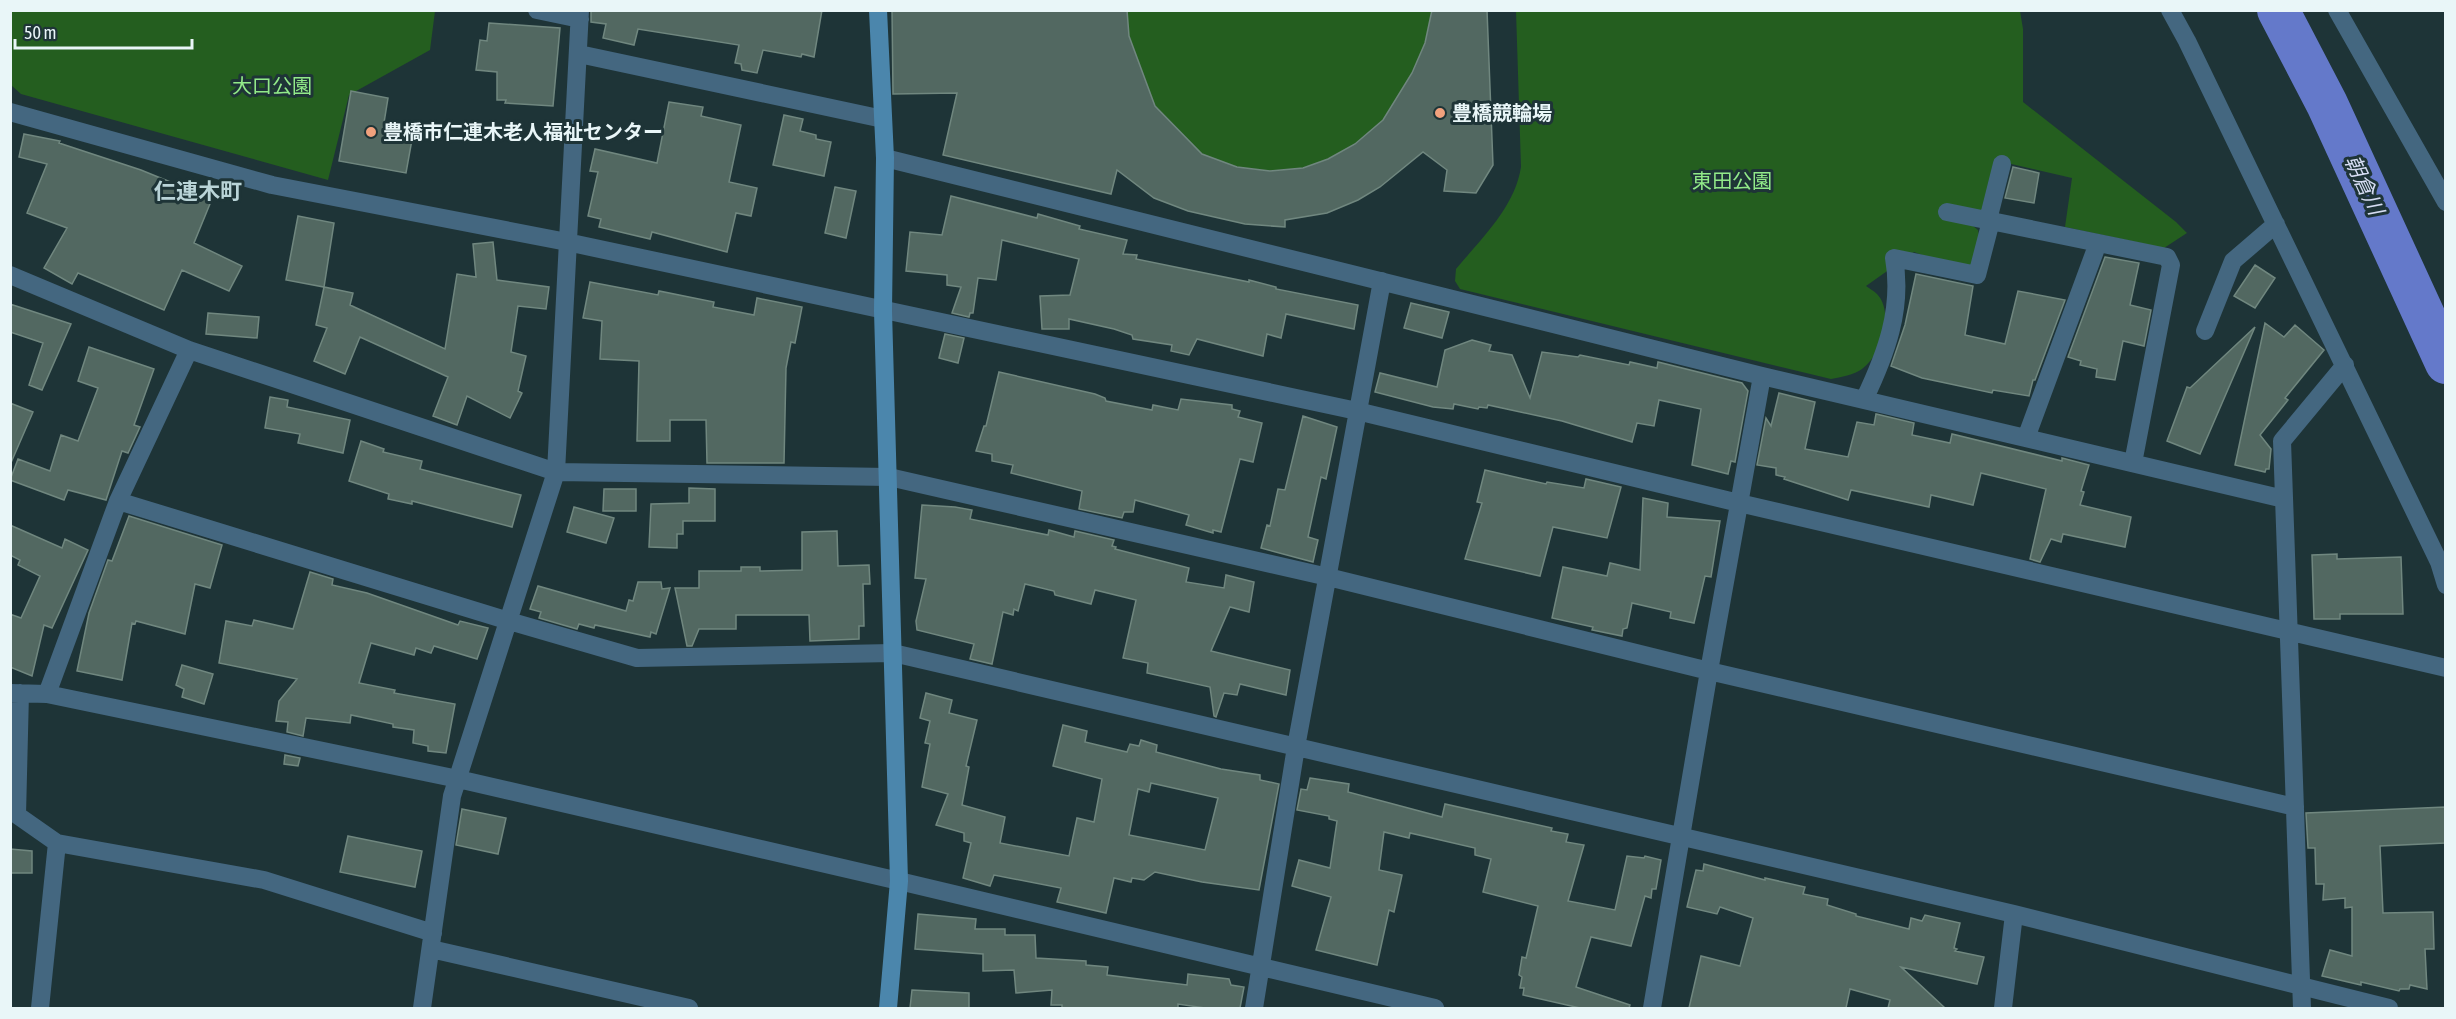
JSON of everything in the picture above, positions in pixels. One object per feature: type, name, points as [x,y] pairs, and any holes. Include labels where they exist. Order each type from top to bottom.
[{"type":"street","points":[[422,1008],[452,796],[556,472],[580,15],[537,10]]},
{"type":"street","points":[[878,10],[885,158],[884,311],[899,881],[888,1008]]},
{"type":"street","points":[[2170,10],[2345,365],[2439,562],[2445,585]]},
{"type":"street","points":[[2337,10],[2445,202]]},
{"type":"street","points":[[579,54],[884,119]]},
{"type":"street","points":[[10,112],[272,185],[567,242],[1357,411],[2445,668]]},
{"type":"street","points":[[885,158],[1762,376],[2284,499]]},
{"type":"street","points":[[1864,400],[1881,366],[1890,340],[1897,301],[1897,274],[1894,258],[1977,275],[2002,164]]},
{"type":"street","points":[[1947,212],[2167,257],[2171,265],[2133,463]]},
{"type":"street","points":[[2205,331],[2233,261],[2276,224]]},
{"type":"street","points":[[2026,438],[2098,243]]},
{"type":"street","points":[[10,276],[189,350],[556,472],[889,477],[1328,577],[1709,671],[2295,807]]},
{"type":"street","points":[[1254,1008],[1296,747],[1382,281]]},
{"type":"street","points":[[46,694],[118,501],[189,350]]},
{"type":"street","points":[[2302,1008],[2282,441],[2345,365]]},
{"type":"street","points":[[1652,1008],[1762,376]]},
{"type":"street","points":[[118,501],[637,658],[893,654],[2014,914],[2389,1008]]},
{"type":"street","points":[[689,1008],[432,941],[264,880],[57,843],[17,814],[15,693],[46,694],[458,779],[1435,1008]]},
{"type":"street","points":[[40,1008],[57,843]]},
{"type":"street","points":[[2003,1008],[2014,914]]},
{"type":"green space","name":"大口公園","points":[[10,11],[435,11],[430,50],[349,95],[328,180],[21,94],[11,85]]},
{"type":"green space","points":[[1127,11],[1432,11],[1425,43],[1412,73],[1383,120],[1355,144],[1328,159],[1303,168],[1270,171],[1237,167],[1202,154],[1155,106],[1129,36]]},
{"type":"green space","name":"東田公園","points":[[1516,11],[2020,11],[2023,29],[2023,102],[2187,233],[2164,248],[2065,227],[2072,178],[1994,160],[1987,203],[1972,225],[1978,230],[1980,240],[1974,264],[1958,268],[1914,252],[1866,286],[1877,294],[1885,312],[1880,345],[1869,363],[1862,369],[1831,379],[1460,289],[1455,281],[1456,269],[1496,222],[1518,182],[1521,167]]},
{"type":"building","points":[[591,10],[822,10],[814,57],[763,50],[757,73],[742,70],[741,64],[735,63],[739,45],[638,29],[634,45],[603,38],[606,24],[591,22]]},
{"type":"building","points":[[892,10],[1127,10],[1129,36],[1155,106],[1202,154],[1237,167],[1270,171],[1303,168],[1328,159],[1355,144],[1383,120],[1412,73],[1425,43],[1432,10],[1487,10],[1493,165],[1476,193],[1444,191],[1447,170],[1423,152],[1380,187],[1358,200],[1327,213],[1285,220],[1285,227],[1245,224],[1188,211],[1154,198],[1117,170],[1111,194],[943,155],[957,93],[893,94]]},
{"type":"building","points":[[489,23],[560,28],[553,106],[505,103],[506,100],[497,100],[497,72],[476,70],[480,40],[487,41]]},
{"type":"building","name":"豊橋市仁連木老人福祉センター","points":[[351,91],[388,98],[383,129],[413,134],[406,173],[339,161]]},
{"type":"building","points":[[669,102],[703,107],[701,116],[741,125],[729,182],[757,188],[751,216],[736,213],[727,252],[652,232],[650,239],[599,227],[601,219],[588,216],[598,172],[590,171],[595,149],[657,163]]},
{"type":"building","points":[[784,115],[803,119],[800,131],[816,135],[816,139],[831,142],[824,176],[773,165]]},
{"type":"building","points":[[24,134],[60,141],[59,143],[141,170],[212,199],[194,243],[242,266],[229,291],[182,270],[164,310],[78,273],[72,284],[44,268],[67,228],[27,213],[47,164],[19,157]]},
{"type":"building","points":[[2013,167],[2039,173],[2034,203],[2005,198]]},
{"type":"building","points":[[835,187],[856,191],[846,238],[825,233]]},
{"type":"building","points":[[951,196],[1037,218],[1038,214],[1080,226],[1079,229],[1127,240],[1123,254],[1137,255],[1136,259],[1249,282],[1249,280],[1276,287],[1276,289],[1358,305],[1354,329],[1286,314],[1281,338],[1267,334],[1263,356],[1197,339],[1189,355],[1171,351],[1172,345],[1133,339],[1132,335],[1114,329],[1069,319],[1069,329],[1042,329],[1040,296],[1070,295],[1079,259],[1002,240],[996,280],[978,278],[973,313],[970,313],[969,317],[952,313],[961,287],[947,285],[947,275],[906,271],[910,232],[942,235]]},
{"type":"building","points":[[298,216],[334,223],[324,287],[286,280]]},
{"type":"building","points":[[493,242],[497,280],[549,287],[546,309],[518,306],[511,352],[526,356],[518,391],[522,393],[510,418],[467,396],[457,425],[433,416],[448,377],[360,337],[345,374],[314,361],[327,328],[316,325],[324,287],[353,293],[350,305],[445,349],[457,274],[476,277],[473,244]]},
{"type":"building","points":[[2105,257],[2139,263],[2130,305],[2151,310],[2144,346],[2123,341],[2115,380],[2096,377],[2097,369],[2080,365],[2081,361],[2068,357]]},
{"type":"building","points":[[2255,265],[2275,278],[2255,308],[2234,296]]},
{"type":"building","points":[[1916,274],[1973,286],[1965,335],[2005,344],[2018,291],[2065,300],[2035,380],[2033,380],[2029,396],[1993,390],[1992,393],[1922,378],[1891,366],[1905,325]]},
{"type":"building","points":[[590,282],[658,295],[659,291],[714,302],[713,307],[754,315],[757,298],[802,307],[795,343],[791,342],[786,368],[784,463],[707,463],[706,420],[670,420],[670,441],[637,441],[639,361],[600,359],[602,321],[583,318]]},
{"type":"building","points":[[1411,303],[1449,312],[1442,338],[1404,328]]},
{"type":"building","points":[[10,304],[71,324],[42,390],[29,385],[43,343],[10,332]]},
{"type":"building","points":[[208,313],[259,317],[257,338],[206,334]]},
{"type":"building","points":[[2265,323],[2284,337],[2295,325],[2324,350],[2285,398],[2288,400],[2260,435],[2271,449],[2269,469],[2265,472],[2235,465]]},
{"type":"building","points":[[2255,327],[2200,454],[2167,441],[2187,387],[2190,388]]},
{"type":"building","points":[[945,334],[964,338],[958,363],[939,358]]},
{"type":"building","points":[[1472,340],[1491,345],[1489,351],[1512,355],[1530,398],[1542,352],[1578,357],[1580,355],[1657,368],[1658,362],[1742,383],[1748,391],[1735,462],[1731,461],[1728,474],[1692,465],[1701,409],[1659,400],[1654,426],[1637,423],[1632,442],[1562,421],[1488,405],[1487,408],[1479,407],[1478,409],[1454,404],[1453,409],[1433,407],[1375,392],[1380,373],[1437,387],[1445,350]]},
{"type":"building","points":[[89,347],[154,369],[134,425],[140,427],[128,453],[122,451],[106,500],[68,490],[64,500],[10,480],[18,459],[50,471],[61,435],[78,441],[98,388],[78,381]]},
{"type":"building","points":[[999,372],[1095,394],[1105,398],[1106,401],[1152,410],[1153,405],[1178,410],[1181,399],[1232,405],[1232,409],[1240,411],[1238,417],[1262,423],[1253,462],[1240,459],[1221,532],[1213,530],[1213,533],[1186,525],[1189,515],[1135,500],[1133,512],[1124,512],[1122,518],[1079,509],[1082,491],[1011,473],[1013,465],[992,461],[992,454],[976,451],[984,426],[986,426]]},
{"type":"building","points":[[1779,393],[1815,402],[1805,449],[1848,457],[1857,422],[1874,425],[1876,414],[1914,423],[1912,435],[1950,443],[1952,434],[2062,461],[2062,458],[2089,465],[2081,491],[2084,492],[2080,505],[2131,517],[2125,547],[2063,534],[2061,542],[2051,539],[2040,562],[2030,559],[2046,489],[1981,473],[1973,505],[1931,495],[1929,507],[1851,490],[1848,500],[1784,479],[1785,477],[1776,475],[1776,468],[1757,465],[1766,418],[1771,426]]},
{"type":"building","points":[[270,397],[288,400],[287,407],[350,420],[343,453],[298,443],[300,434],[265,428]]},
{"type":"building","points":[[10,403],[33,412],[10,465]]},
{"type":"building","points":[[1303,416],[1337,427],[1326,479],[1321,477],[1308,537],[1318,540],[1313,562],[1261,548],[1267,525],[1270,526],[1278,489],[1285,490]]},
{"type":"building","points":[[361,441],[384,449],[383,452],[422,461],[420,469],[521,495],[512,527],[412,501],[412,504],[388,499],[389,494],[349,481]]},
{"type":"building","points":[[1485,470],[1546,484],[1547,482],[1584,488],[1586,479],[1621,487],[1607,538],[1553,527],[1540,576],[1465,559],[1482,503],[1477,502]]},
{"type":"building","points":[[689,488],[715,489],[715,521],[683,521],[683,534],[677,534],[677,548],[649,547],[651,504],[689,503]]},
{"type":"building","points":[[604,489],[636,489],[636,511],[603,511]]},
{"type":"building","points":[[1643,498],[1668,503],[1667,517],[1720,521],[1711,577],[1705,576],[1694,623],[1670,618],[1671,612],[1632,603],[1627,628],[1623,629],[1622,636],[1552,618],[1563,567],[1607,576],[1610,563],[1640,570]]},
{"type":"building","points":[[922,505],[972,510],[970,519],[1048,535],[1049,530],[1074,537],[1075,531],[1114,540],[1112,546],[1116,547],[1115,549],[1189,568],[1186,582],[1224,588],[1226,575],[1254,582],[1249,612],[1230,607],[1211,651],[1290,670],[1286,695],[1240,684],[1237,695],[1224,693],[1216,717],[1214,716],[1210,687],[1147,673],[1148,663],[1123,658],[1136,600],[1095,590],[1091,604],[1055,595],[1054,591],[1025,584],[1018,611],[1014,609],[1013,615],[1003,612],[992,664],[970,659],[974,644],[917,630],[916,621],[926,579],[915,578]]},
{"type":"building","points":[[574,507],[614,518],[606,543],[567,532]]},
{"type":"building","points":[[129,516],[222,545],[210,588],[195,584],[185,634],[136,621],[135,624],[132,623],[122,680],[77,671],[89,613],[108,560],[112,561]]},
{"type":"building","points":[[10,525],[62,548],[65,539],[88,550],[52,628],[44,625],[32,676],[10,667],[10,614],[21,618],[40,576],[18,565],[20,560],[10,555]]},
{"type":"building","points":[[837,531],[838,566],[869,565],[870,584],[863,584],[864,626],[859,626],[859,639],[810,641],[809,615],[736,615],[736,629],[699,629],[692,646],[687,646],[675,588],[699,588],[699,571],[741,571],[741,567],[760,567],[760,571],[802,570],[802,532]]},
{"type":"building","points":[[2337,554],[2337,559],[2401,557],[2403,614],[2340,614],[2340,619],[2314,619],[2312,555]]},
{"type":"building","points":[[310,572],[333,579],[332,585],[367,593],[458,625],[460,621],[488,628],[477,659],[434,646],[431,653],[416,648],[414,655],[371,643],[359,683],[395,690],[394,693],[455,704],[446,753],[428,751],[428,746],[413,743],[414,730],[393,727],[393,724],[351,715],[350,723],[306,718],[303,736],[287,732],[288,722],[276,721],[279,701],[297,679],[219,663],[226,621],[252,626],[254,620],[293,629]]},
{"type":"building","points":[[638,582],[661,582],[662,589],[670,588],[656,634],[651,632],[650,637],[595,625],[594,628],[579,624],[577,629],[539,618],[541,612],[530,609],[538,586],[626,611],[629,600],[633,601]]},
{"type":"building","points":[[182,665],[213,674],[204,704],[182,697],[184,689],[176,685]]},
{"type":"building","points":[[926,693],[952,700],[949,713],[977,720],[966,766],[969,767],[962,805],[1005,817],[1000,843],[1069,856],[1077,818],[1094,822],[1102,779],[1053,766],[1063,725],[1087,731],[1085,742],[1127,752],[1130,744],[1139,746],[1141,740],[1157,745],[1156,752],[1221,769],[1260,775],[1260,780],[1279,784],[1259,890],[1202,882],[1155,872],[1144,880],[1132,878],[1131,882],[1114,878],[1106,913],[1057,902],[1061,888],[994,875],[990,886],[963,878],[971,843],[964,841],[964,833],[936,825],[948,794],[922,787],[930,744],[925,743],[930,721],[920,718]],"holes":[[[1151,783],[1218,798],[1205,850],[1129,835],[1138,789],[1149,792]]]},
{"type":"building","points":[[285,755],[300,758],[298,766],[284,764]]},
{"type":"building","points":[[1310,778],[1349,784],[1348,792],[1442,817],[1445,804],[1552,828],[1551,831],[1568,834],[1566,842],[1584,845],[1568,901],[1615,910],[1627,856],[1644,858],[1645,856],[1661,860],[1656,889],[1652,889],[1651,898],[1645,896],[1631,946],[1591,937],[1576,987],[1630,1005],[1629,1008],[1580,1008],[1523,995],[1524,988],[1520,988],[1522,977],[1519,975],[1522,957],[1526,958],[1538,906],[1483,892],[1491,859],[1475,855],[1475,848],[1410,833],[1409,838],[1384,832],[1379,870],[1402,875],[1394,912],[1389,910],[1377,965],[1316,950],[1331,897],[1292,886],[1299,860],[1330,868],[1337,821],[1329,819],[1329,816],[1297,810],[1301,789],[1307,790]]},
{"type":"building","points":[[2445,807],[2445,843],[2380,846],[2383,913],[2433,912],[2434,949],[2425,949],[2427,989],[2410,985],[2409,989],[2399,991],[2322,976],[2330,950],[2352,956],[2352,907],[2345,908],[2345,898],[2323,900],[2324,884],[2316,884],[2315,848],[2308,848],[2306,813]]},
{"type":"building","points":[[462,809],[506,818],[498,854],[456,845]]},
{"type":"building","points":[[348,836],[422,851],[415,887],[340,872]]},
{"type":"building","points":[[10,849],[32,851],[32,873],[10,873]]},
{"type":"building","points":[[1704,864],[1765,880],[1765,878],[1805,887],[1803,894],[1828,899],[1827,905],[1856,914],[1856,916],[1909,929],[1911,918],[1922,921],[1925,915],[1960,923],[1955,951],[1984,957],[1977,984],[1901,967],[1945,1008],[1888,1008],[1890,1000],[1850,989],[1846,1008],[1689,1008],[1701,956],[1740,966],[1753,918],[1720,907],[1717,914],[1687,907],[1696,870],[1703,871]]},
{"type":"building","points":[[918,914],[976,919],[975,929],[1005,929],[1005,935],[1035,935],[1036,958],[1086,961],[1086,965],[1108,967],[1107,975],[1187,985],[1188,974],[1229,979],[1231,985],[1244,987],[1240,1008],[1205,1008],[1178,1004],[1178,1008],[1062,1008],[1062,1005],[1051,1005],[1052,990],[1016,993],[1014,970],[983,971],[983,954],[915,949]]},
{"type":"building","points":[[912,990],[969,993],[969,1008],[910,1008]]},
{"type":"waterway","name":"朝倉川","points":[[2278,10],[2327,104],[2446,363]]},
{"type":"place","name":"豊橋競輪場","points":[[1440,113]]},
{"type":"place","name":"豊橋市仁連木老人福祉センター","points":[[371,132]]},
{"type":"district","name":"仁連木町","points":[[198,191]]}]
